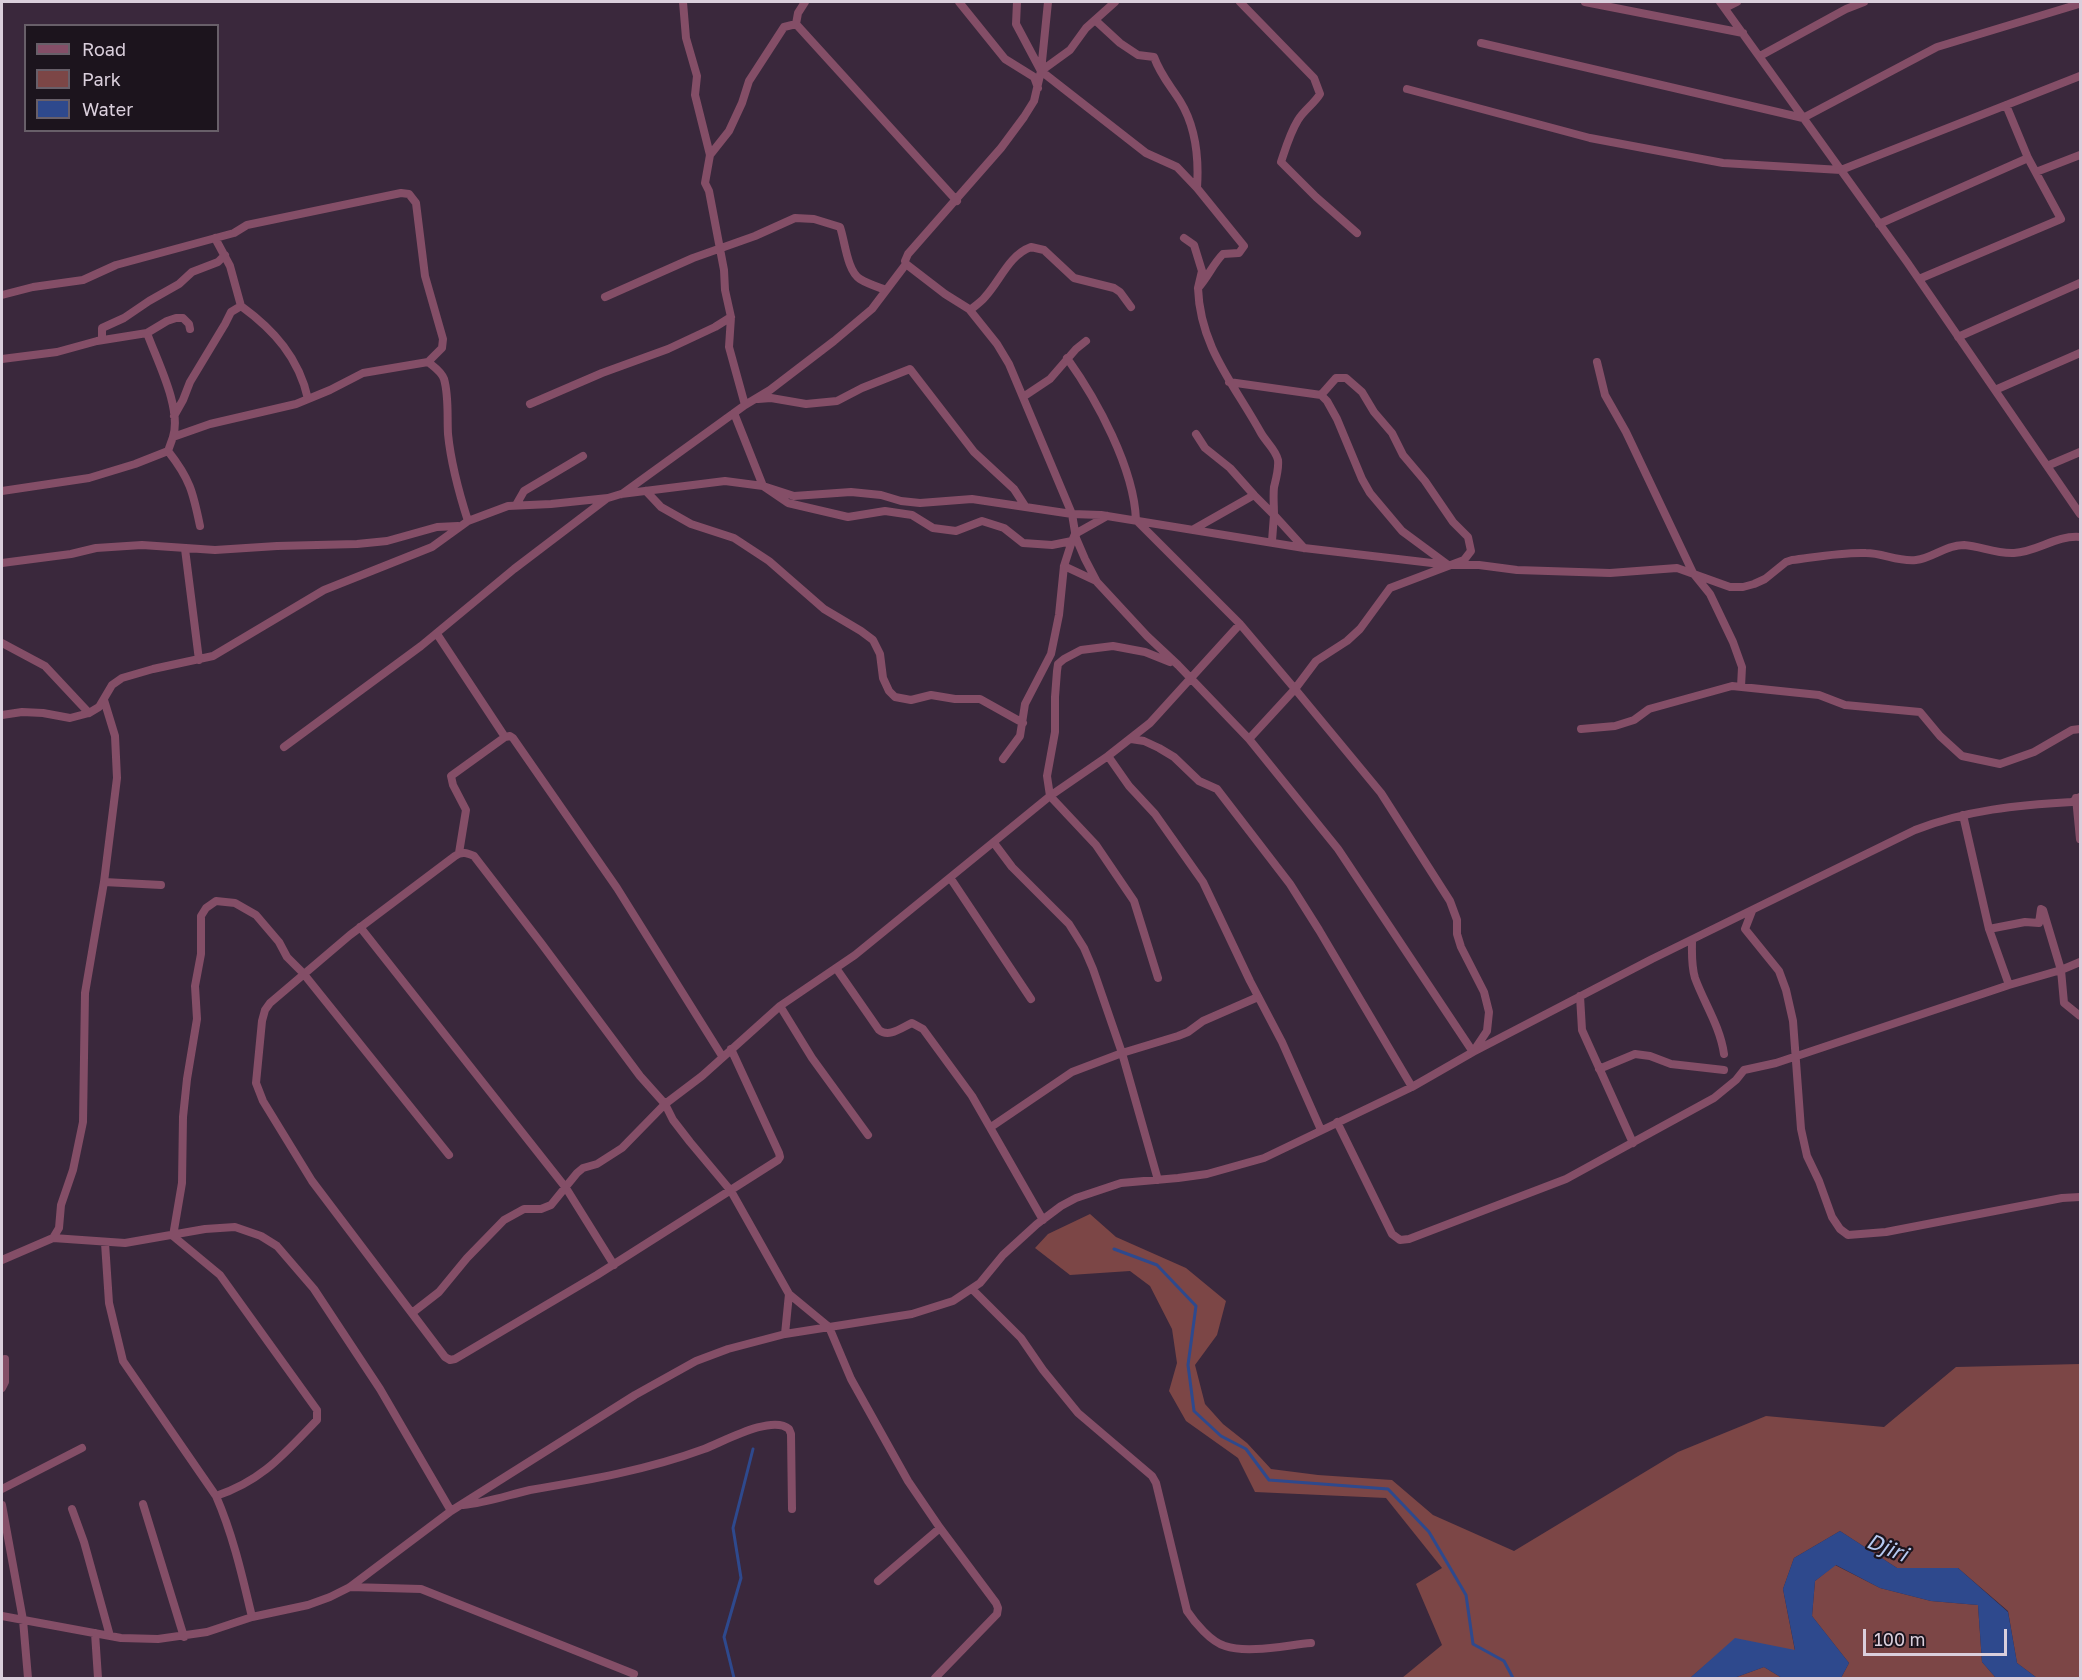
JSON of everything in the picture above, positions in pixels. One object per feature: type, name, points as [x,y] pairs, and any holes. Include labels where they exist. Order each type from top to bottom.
[{"type":"street","points":[[683,2],[686,38],[697,76],[694,95],[710,155],[705,183],[731,317],[730,356],[745,405]]},
{"type":"street","points":[[796,24],[798,13],[805,2]]},
{"type":"street","points":[[959,2],[1005,59],[1034,77],[1038,90]]},
{"type":"street","points":[[1017,2],[1016,24],[1041,71],[1146,153],[1177,167],[1244,246],[1239,253],[1223,254],[1213,264],[1198,288]]},
{"type":"street","points":[[621,494],[788,376],[868,313],[906,264],[908,254],[957,201],[1024,117],[1038,90],[1048,2]]},
{"type":"street","points":[[1041,71],[1070,50],[1086,28],[1115,2]]},
{"type":"street","points":[[1240,2],[1314,78],[1320,94],[1299,118],[1290,135],[1281,162],[1357,233]]},
{"type":"street","points":[[1584,2],[1743,33]]},
{"type":"street","points":[[1737,2],[1723,5],[1919,279],[2080,514]]},
{"type":"street","points":[[1760,56],[1846,9],[1864,2]]},
{"type":"street","points":[[1481,43],[1803,118],[1937,47],[2079,4]]},
{"type":"street","points":[[1095,20],[1120,43],[1138,55],[1154,57],[1160,74],[1181,102],[1192,131],[1199,165],[1197,188]]},
{"type":"street","points":[[710,155],[729,131],[749,81],[780,33],[784,27],[796,24]]},
{"type":"street","points":[[796,24],[957,201]]},
{"type":"street","points":[[1407,89],[1590,138],[1712,160],[1841,170],[2080,76]]},
{"type":"street","points":[[1919,279],[2061,219],[2028,158],[2006,105]]},
{"type":"street","points":[[2036,172],[2080,154]]},
{"type":"street","points":[[1879,224],[2028,158]]},
{"type":"street","points":[[2,295],[33,287],[83,280],[116,265],[234,233],[247,225],[401,193],[409,194],[416,203],[425,276],[443,339],[442,348],[428,362],[363,374],[308,399],[210,424],[173,437]]},
{"type":"street","points":[[605,297],[795,218],[814,219],[840,227],[847,260],[857,278],[886,290]]},
{"type":"street","points":[[215,238],[225,255],[241,306],[262,322],[283,343],[305,384],[308,399]]},
{"type":"street","points":[[1184,238],[1194,244],[1202,271],[1198,288],[1203,327],[1229,382],[1265,442],[1275,452],[1278,461],[1274,488],[1272,541]]},
{"type":"street","points":[[970,310],[986,296],[1008,265],[1020,253],[1031,247],[1044,250],[1074,278],[1114,288],[1120,292],[1131,307]]},
{"type":"street","points":[[102,340],[102,328],[124,318],[179,284],[192,272],[218,261],[225,255]]},
{"type":"street","points":[[906,264],[970,310],[1008,361],[1072,514],[1074,538],[1065,566],[1051,654],[1025,704],[1020,736],[1004,759]]},
{"type":"street","points":[[895,279],[918,273]]},
{"type":"street","points":[[1958,337],[2080,283]]},
{"type":"street","points":[[174,416],[190,382],[231,312],[241,306]]},
{"type":"street","points":[[530,405],[602,373],[659,353],[731,317]]},
{"type":"street","points":[[2,360],[57,352],[102,340],[147,333],[176,318],[183,318],[189,324],[190,329]]},
{"type":"street","points":[[2,491],[89,478],[168,451],[176,427],[170,395],[147,333]]},
{"type":"street","points":[[1023,397],[1050,379],[1067,358],[1086,341]]},
{"type":"street","points":[[1995,390],[2080,353]]},
{"type":"street","points":[[1067,358],[1093,398],[1118,451],[1136,501],[1136,520],[1240,624],[1381,793],[1450,901],[1457,920],[1457,934],[1461,947],[1484,992],[1489,1012],[1487,1031],[1473,1052]]},
{"type":"street","points":[[428,362],[444,378],[448,434],[460,496],[468,520]]},
{"type":"street","points":[[1597,362],[1605,395],[1626,432],[1693,573],[1710,594],[1733,642],[1742,667],[1742,687]]},
{"type":"street","points":[[754,399],[771,398],[806,404],[837,401],[862,388],[910,369],[974,452],[1014,489],[1025,506]]},
{"type":"street","points":[[1249,739],[1295,689],[1321,656],[1347,641],[1360,629],[1390,588],[1464,560],[1471,551],[1468,537],[1453,522],[1425,481],[1403,455],[1392,433],[1374,412],[1362,392],[1346,378],[1336,378],[1321,395]]},
{"type":"street","points":[[1229,382],[1321,395],[1337,419],[1370,493],[1401,531],[1449,566]]},
{"type":"street","points":[[734,413],[763,486],[788,503],[848,517],[885,511],[912,515],[933,528],[956,531],[982,521],[1004,528],[1023,543],[1052,545],[1074,538],[1107,516]]},
{"type":"street","points":[[1196,434],[1205,448],[1230,468],[1304,548]]},
{"type":"street","points":[[168,451],[183,471],[193,494],[200,526]]},
{"type":"street","points":[[2047,466],[2078,454]]},
{"type":"street","points":[[516,505],[524,490],[583,456]]},
{"type":"street","points":[[2,715],[22,712],[70,718],[89,712],[99,707],[112,685],[122,678],[199,660],[227,649],[324,590],[432,547],[468,520],[508,506],[608,498],[621,494],[725,481],[763,486],[794,496],[851,492],[920,503],[972,500],[1025,506],[1072,514],[1136,520],[1304,548],[1449,566],[1479,565],[1517,570],[1610,573],[1677,568],[1722,584],[1743,587],[1765,579],[1786,562],[1792,560],[1864,552],[1897,560],[1918,560],[1927,558],[1945,548],[1967,545],[1990,552],[2025,552],[2057,540],[2080,537]]},
{"type":"street","points":[[646,491],[662,507],[681,519],[734,538],[769,561],[825,609],[873,640],[880,654],[889,691],[895,697],[911,700],[931,695],[955,699],[980,699],[1023,723]]},
{"type":"street","points":[[1194,529],[1254,495]]},
{"type":"street","points":[[284,747],[437,634],[514,569],[608,498]]},
{"type":"street","points":[[2,563],[71,554],[96,548],[142,546],[215,550],[357,544],[387,541],[437,527],[458,526]]},
{"type":"street","points":[[1074,538],[1097,582],[1249,739],[1353,870],[1473,1052]]},
{"type":"street","points":[[184,549],[199,660]]},
{"type":"street","points":[[1065,566],[1097,582]]},
{"type":"street","points":[[412,1313],[439,1292],[488,1235],[504,1220],[524,1209],[546,1208],[551,1205],[577,1173],[583,1168],[597,1164],[622,1148],[665,1104],[702,1076],[780,1006],[836,968],[951,879],[1050,796],[1131,739],[1150,723],[1191,680],[1240,624]]},
{"type":"street","points":[[437,634],[505,737]]},
{"type":"street","points":[[2,643],[45,666],[89,712]]},
{"type":"street","points":[[1158,978],[1138,911],[1126,887],[1092,840],[1050,796],[1047,776],[1055,732],[1058,664],[1081,650],[1113,646],[1145,652],[1178,665]]},
{"type":"street","points":[[1581,729],[1615,726],[1634,720],[1649,709],[1678,700],[1732,687],[1742,687],[1819,695],[1845,705],[1920,712],[1940,736],[1962,756],[2000,764],[2034,752],[2072,730],[2080,729]]},
{"type":"street","points":[[53,1238],[59,1228],[61,1205],[73,1170],[83,1122],[85,993],[104,882],[117,767],[115,736],[104,700]]},
{"type":"street","points":[[459,853],[466,810],[453,785],[451,776],[505,737],[510,736],[617,888],[722,1056]]},
{"type":"street","points":[[1131,739],[1160,748],[1173,756],[1199,781],[1217,789],[1290,884],[1412,1087]]},
{"type":"street","points":[[1108,756],[1129,786],[1155,814],[1203,882],[1282,1042],[1321,1130]]},
{"type":"street","points":[[2,1616],[139,1640],[207,1632],[252,1617],[308,1605],[350,1587],[461,1505],[635,1395],[696,1361],[728,1349],[785,1334],[912,1314],[953,1301],[980,1283],[1016,1242],[1061,1206],[1098,1189],[1121,1183],[1178,1178],[1236,1167],[1264,1158],[1412,1087],[1580,996],[1884,844],[1937,821],[1994,808],[2072,802],[2078,798]]},
{"type":"street","points":[[2078,798],[2080,839]]},
{"type":"street","points":[[1963,815],[1989,929],[2008,985]]},
{"type":"street","points":[[994,843],[1012,867],[1077,935],[1093,969],[1122,1053],[1158,1180]]},
{"type":"street","points":[[731,1049],[780,1157],[731,1191],[614,1265],[450,1360],[445,1357],[312,1181],[259,1094],[256,1083],[265,1010],[270,1003],[360,927],[459,853],[474,856],[640,1076],[665,1104],[690,1142],[731,1191],[789,1294],[829,1327],[851,1379],[903,1472],[940,1528],[996,1603],[997,1614],[935,1678]]},
{"type":"street","points":[[951,879],[1031,999]]},
{"type":"street","points":[[104,882],[161,885]]},
{"type":"street","points":[[173,1236],[182,1183],[183,1117],[187,1079],[197,1019],[195,986],[201,954],[201,916],[206,908],[216,901],[235,903],[256,915],[279,942],[287,957],[303,973],[449,1155]]},
{"type":"street","points":[[1989,929],[2025,922],[2039,923],[2041,909],[2043,910],[2061,970],[2064,1003],[2080,1016]]},
{"type":"street","points":[[1752,911],[1745,928],[1779,971],[1793,1021],[1801,1129],[1807,1156],[1832,1217],[1840,1229],[1848,1235],[1886,1232],[2054,1199],[2080,1197]]},
{"type":"street","points":[[360,927],[566,1188],[614,1265]]},
{"type":"street","points":[[1692,940],[1695,977],[1722,1040],[1724,1053]]},
{"type":"street","points":[[1337,1122],[1392,1234],[1400,1240],[1409,1239],[1459,1222],[1566,1179],[1714,1098],[1736,1080],[1744,1070],[1776,1063],[2080,962]]},
{"type":"street","points":[[836,968],[883,1033],[888,1034],[912,1023],[923,1029],[972,1096],[1043,1220]]},
{"type":"street","points":[[1580,996],[1581,1026],[1632,1143]]},
{"type":"street","points":[[991,1127],[1066,1076],[1122,1053],[1178,1036],[1203,1021],[1258,997]]},
{"type":"street","points":[[780,1006],[812,1058],[868,1135]]},
{"type":"street","points":[[1599,1069],[1635,1054],[1650,1056],[1671,1064],[1724,1070]]},
{"type":"street","points":[[2,1260],[53,1238],[125,1243],[206,1229],[235,1227],[261,1236],[277,1246],[314,1289],[374,1380],[451,1512]]},
{"type":"street","points":[[173,1236],[220,1275],[317,1410],[318,1416],[317,1420],[268,1470],[245,1485],[216,1496]]},
{"type":"street","points":[[105,1243],[110,1303],[123,1361],[216,1496],[226,1520],[252,1617]]},
{"type":"street","points":[[972,1289],[1020,1338],[1078,1413],[1152,1476],[1187,1611],[1191,1618],[1219,1643],[1227,1647],[1248,1648],[1311,1643]]},
{"type":"street","points":[[785,1334],[789,1294]]},
{"type":"street","points":[[2,1388],[5,1382],[5,1359]]},
{"type":"street","points":[[461,1505],[627,1473],[766,1426],[779,1424],[789,1429],[791,1434],[792,1509]]},
{"type":"street","points":[[2,1489],[82,1448]]},
{"type":"street","points":[[143,1504],[184,1636]]},
{"type":"street","points":[[2,1505],[23,1620],[28,1678]]},
{"type":"street","points":[[72,1509],[84,1542],[110,1636]]},
{"type":"street","points":[[878,1581],[940,1528]]},
{"type":"street","points":[[350,1587],[421,1589],[634,1674]]},
{"type":"street","points":[[95,1633],[98,1678]]},
{"type":"green space","points":[[1090,1214],[1116,1237],[1186,1268],[1226,1301],[1217,1335],[1195,1365],[1205,1404],[1271,1469],[1392,1480],[1433,1515],[1514,1551],[1678,1452],[1766,1416],[1884,1427],[1956,1367],[2080,1364],[2080,1678],[2037,1678],[2017,1663],[2008,1611],[1958,1568],[1897,1568],[1840,1531],[1794,1558],[1783,1589],[1795,1651],[1736,1639],[1690,1678],[1402,1678],[1442,1645],[1416,1584],[1442,1568],[1386,1498],[1255,1492],[1238,1458],[1186,1421],[1169,1391],[1177,1363],[1172,1329],[1150,1286],[1130,1271],[1070,1275],[1035,1248],[1048,1234]]},
{"type":"green space","points":[[1835,1565],[1880,1588],[1931,1601],[1978,1605],[1982,1662],[1996,1678],[1841,1678],[1849,1663],[1812,1616],[1815,1581]]},
{"type":"green space","points":[[1764,1667],[1782,1678],[1734,1678]]},
{"type":"water","points":[[1840,1531],[1897,1568],[1958,1568],[2008,1612],[2017,1663],[2037,1678],[1996,1678],[1982,1662],[1978,1605],[1931,1601],[1880,1588],[1836,1565],[1815,1581],[1812,1616],[1849,1663],[1841,1678],[1782,1678],[1764,1667],[1734,1678],[1690,1678],[1735,1638],[1795,1650],[1783,1589],[1794,1558]]},
{"type":"waterway","points":[[1114,1249],[1157,1265],[1196,1306],[1188,1365],[1194,1411],[1221,1436],[1246,1449],[1269,1480],[1388,1489],[1429,1532],[1466,1595],[1473,1644],[1504,1661],[1513,1678]]},
{"type":"waterway","points":[[734,1678],[724,1637],[741,1578],[733,1528],[753,1449]]},
{"type":"water label","name":"Djiri","points":[[1887,1548]]}]
